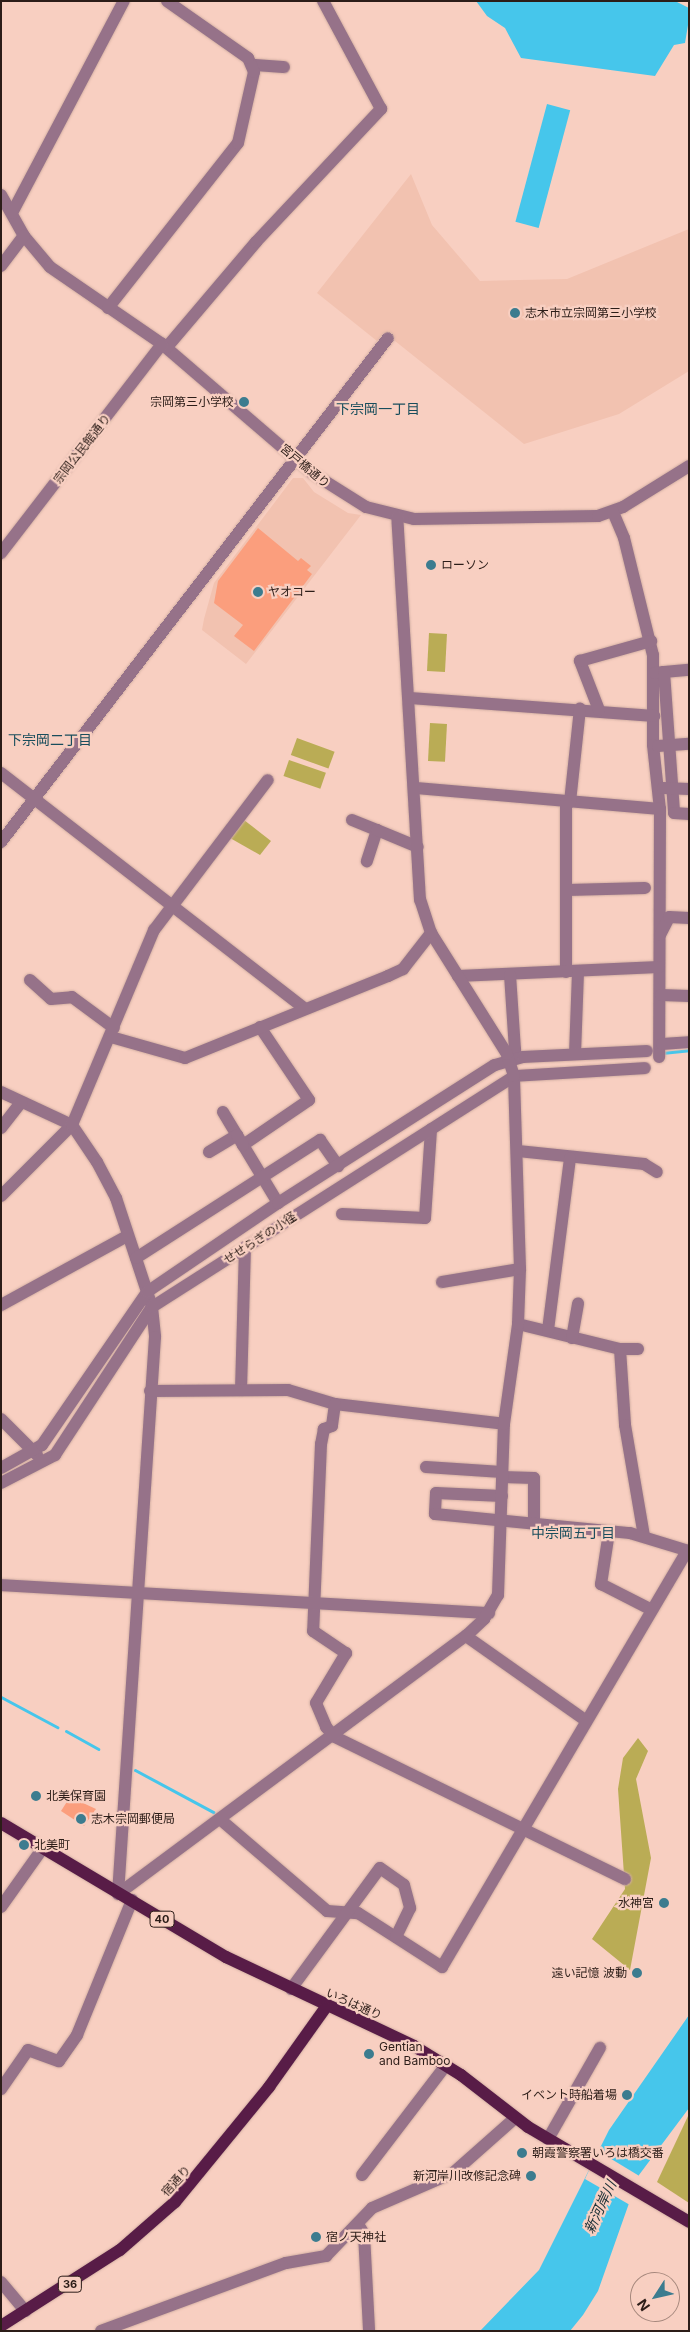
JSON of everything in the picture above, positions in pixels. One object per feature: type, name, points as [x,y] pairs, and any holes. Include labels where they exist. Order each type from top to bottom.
[{"type":"main road","name":"いろは通り","points":[[1,1823],[226,1957],[446,2066],[515,2118],[560,2147],[689,2222]]},
{"type":"main road","name":"宿通り","points":[[1,2326],[120,2250],[175,2202],[269,2087],[326,2007]]},
{"type":"street","points":[[12,214],[124,1]]},
{"type":"street","name":"宗岡公民館通り","points":[[1,553],[165,346],[263,234],[382,109],[323,1]]},
{"type":"street","points":[[173,3],[254,65],[284,68]]},
{"type":"street","points":[[108,308],[238,143],[254,65]]},
{"type":"street","name":"宮戸橋通り","points":[[1,195],[24,236],[50,267],[165,346],[296,459],[351,500],[397,517],[562,517],[613,512],[689,466]]},
{"type":"street","points":[[1,266],[24,236]]},
{"type":"street","points":[[1,842],[388,338]]},
{"type":"street","points":[[613,512],[624,538],[659,673],[660,746],[664,788],[660,809],[658,939],[661,995],[656,1051]]},
{"type":"street","points":[[118,1894],[335,1738],[466,1636],[489,1613],[498,1595],[504,1424],[518,1324],[520,1269],[518,1152],[514,1076],[508,1060],[430,932],[420,900],[416,788],[397,517]]},
{"type":"street","points":[[599,710],[580,661],[651,641]]},
{"type":"street","points":[[659,673],[689,670]]},
{"type":"street","points":[[659,673],[654,716],[660,746]]},
{"type":"street","points":[[410,698],[599,710],[654,716]]},
{"type":"street","points":[[575,1054],[567,890],[568,802],[580,709]]},
{"type":"street","points":[[660,746],[689,744]]},
{"type":"street","points":[[1,773],[304,1008]]},
{"type":"street","points":[[1,1196],[72,1125],[113,1032],[140,958],[173,906],[268,780]]},
{"type":"street","points":[[416,788],[660,809]]},
{"type":"street","points":[[664,788],[689,789]]},
{"type":"street","points":[[664,788],[674,813],[689,814]]},
{"type":"street","points":[[352,820],[418,847]]},
{"type":"street","points":[[367,860],[377,830]]},
{"type":"street","points":[[567,890],[645,888]]},
{"type":"street","points":[[658,939],[669,916],[689,918]]},
{"type":"street","points":[[30,980],[51,1000],[72,997],[113,1032],[185,1058],[403,969],[430,932]]},
{"type":"street","points":[[458,976],[659,967]]},
{"type":"street","points":[[1,1483],[36,1455],[150,1300],[278,1203],[508,1060],[515,1050],[510,975]]},
{"type":"street","points":[[661,995],[689,996]]},
{"type":"street","points":[[209,1152],[240,1140],[309,1100],[260,1027]]},
{"type":"street","points":[[508,1060],[575,1054],[656,1051],[689,1042]]},
{"type":"street","points":[[514,1076],[645,1068]]},
{"type":"street","name":"せせらぎの小径","points":[[36,1455],[57,1453],[150,1300],[245,1247],[514,1076]]},
{"type":"street","points":[[1,1092],[72,1125],[116,1198],[127,1236],[150,1300],[155,1337],[118,1894]]},
{"type":"street","points":[[1,1128],[21,1102]]},
{"type":"street","points":[[223,1112],[278,1203]]},
{"type":"street","points":[[342,1214],[425,1218],[431,1129]]},
{"type":"street","points":[[136,1258],[320,1140],[338,1166]]},
{"type":"street","points":[[518,1152],[644,1164],[657,1172]]},
{"type":"street","points":[[548,1330],[570,1158]]},
{"type":"street","points":[[1,1305],[127,1236]]},
{"type":"street","points":[[241,1390],[245,1247]]},
{"type":"street","points":[[442,1282],[520,1269]]},
{"type":"street","points":[[572,1338],[578,1304]]},
{"type":"street","points":[[518,1324],[620,1349],[638,1349]]},
{"type":"street","points":[[620,1349],[625,1425],[644,1536]]},
{"type":"street","points":[[150,1391],[288,1390],[335,1404],[504,1424]]},
{"type":"street","points":[[335,1404],[332,1426],[324,1429],[321,1444],[312,1602],[313,1631],[346,1653],[316,1703],[335,1738],[625,1879]]},
{"type":"street","points":[[1,1419],[36,1455]]},
{"type":"street","points":[[1,1468],[36,1455]]},
{"type":"street","points":[[426,1467],[534,1478],[534,1523]]},
{"type":"street","points":[[221,1820],[327,1911],[346,1914],[358,1913],[442,1967],[585,1720],[688,1551],[644,1536],[501,1519],[434,1514],[436,1493],[502,1496]]},
{"type":"street","points":[[609,1532],[601,1584],[652,1610]]},
{"type":"street","points":[[1,1585],[489,1613]]},
{"type":"street","points":[[466,1636],[585,1720]]},
{"type":"street","points":[[1,1907],[43,1848]]},
{"type":"street","points":[[291,1989],[380,1868],[404,1885],[410,1908],[396,1937]]},
{"type":"street","points":[[1,2089],[28,2050],[59,2061],[77,2034],[132,1900]]},
{"type":"street","points":[[548,2139],[600,2048]]},
{"type":"street","points":[[362,2175],[446,2066]]},
{"type":"street","points":[[100,2331],[286,2263],[318,2260],[379,2203],[459,2169],[515,2118]]},
{"type":"street","points":[[358,2224],[364,2234],[368,2331]]},
{"type":"street","points":[[1,2282],[25,2311]]},
{"type":"shaded area","name":"志木市立宗岡第三小学校","points":[[411,174],[432,225],[480,281],[567,279],[689,229],[689,371],[619,414],[524,444],[385,333],[377,341],[317,293]]},
{"type":"shaded area","points":[[293,478],[303,478],[314,492],[348,513],[361,515],[246,664],[202,630],[204,619],[214,583]]},
{"type":"shaded area","points":[[429,633],[447,634],[445,672],[427,671]]},
{"type":"shaded area","points":[[430,723],[447,724],[445,762],[428,761]]},
{"type":"shaded area","points":[[297,738],[335,752],[328,769],[291,755]]},
{"type":"shaded area","points":[[289,760],[326,773],[320,789],[283,776]]},
{"type":"shaded area","points":[[244,820],[271,841],[260,855],[230,838]]},
{"type":"shaded area","points":[[638,1738],[648,1751],[636,1779],[651,1858],[630,1970],[592,1939],[625,1889],[618,1789],[623,1758]]},
{"type":"shaded area","points":[[689,2114],[689,2203],[657,2182]]},
{"type":"water","points":[[476,1],[675,1],[689,8],[689,19],[685,43],[674,45],[655,76],[521,58],[505,28],[487,16]]},
{"type":"water","points":[[547,104],[570,110],[539,228],[515,222]]},
{"type":"water","name":"新河岸川","points":[[689,2015],[689,2108],[639,2175],[598,2291],[583,2315],[570,2331],[480,2331],[539,2270],[609,2130]]},
{"type":"pier","points":[[598,2151],[641,2177],[630,2205],[585,2179]]},
{"type":"building","name":"ヤオコー","points":[[258,528],[298,561],[301,558],[311,566],[307,570],[312,574],[254,651],[234,636],[243,625],[214,603],[218,581]]},
{"type":"building","name":"志木宗岡郵便局","points":[[70,1797],[96,1809],[84,1826],[61,1811]]},
{"type":"waterway","points":[[662,1053],[689,1050]]},
{"type":"waterway","points":[[1,1697],[57,1727]]},
{"type":"waterway","points":[[66,1731],[98,1749]]},
{"type":"waterway","points":[[135,1770],[213,1812]]},
{"type":"place","name":"志木市立宗岡第三小学校","points":[[515,313]]},
{"type":"place","name":"宗岡第三小学校","points":[[244,402]]},
{"type":"place","name":"ローソン","points":[[431,565]]},
{"type":"place","name":"ヤオコー","points":[[258,592]]},
{"type":"place","name":"北美保育園","points":[[36,1796]]},
{"type":"place","name":"志木宗岡郵便局","points":[[81,1819]]},
{"type":"place","name":"北美町","points":[[24,1845]]},
{"type":"place","name":"水神宮","points":[[664,1903]]},
{"type":"place","name":"遠い記憶 波動","points":[[637,1973]]},
{"type":"place","name":"Gentian and Bamboo","points":[[369,2054]]},
{"type":"place","name":"イベント時船着場","points":[[627,2095]]},
{"type":"place","name":"朝霞警察署いろは橋交番","points":[[522,2153]]},
{"type":"place","name":"新河岸川改修記念碑","points":[[531,2176]]},
{"type":"place","name":"宿ノ天神社","points":[[316,2237]]},
{"type":"district","name":"下宗岡一丁目","points":[[378,409]]},
{"type":"district","name":"下宗岡二丁目","points":[[50,740]]},
{"type":"district","name":"中宗岡五丁目","points":[[573,1533]]}]
